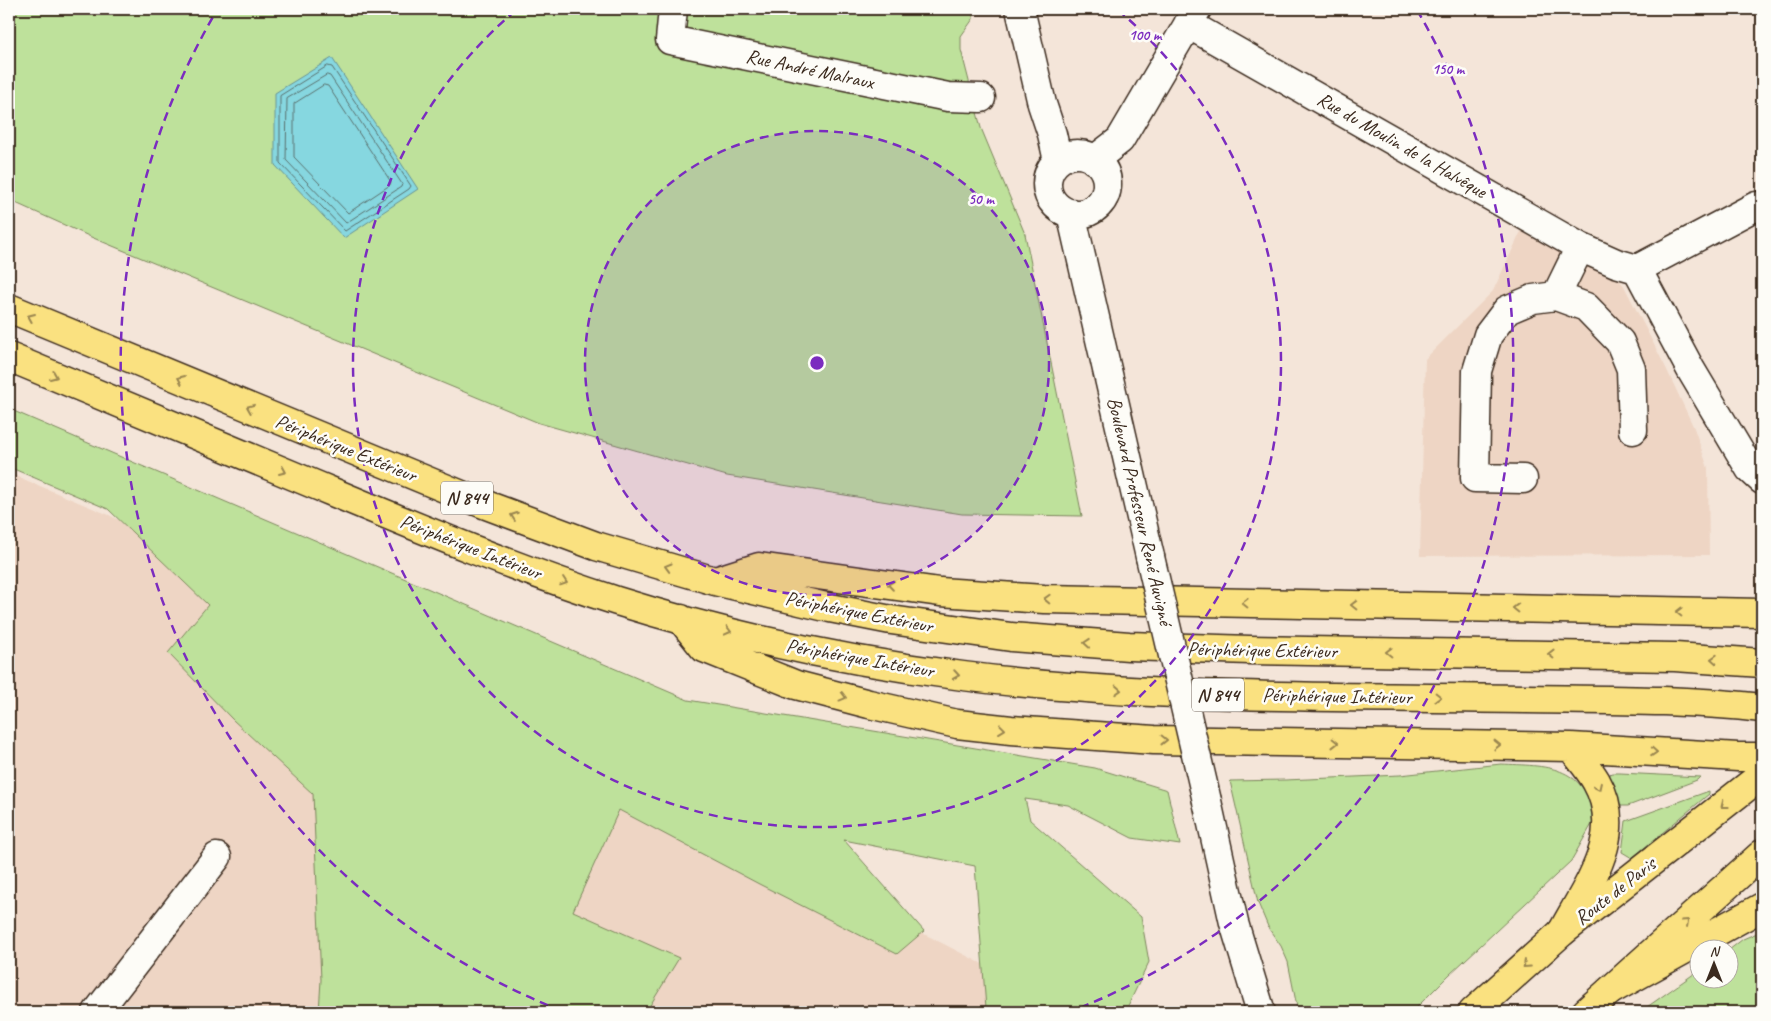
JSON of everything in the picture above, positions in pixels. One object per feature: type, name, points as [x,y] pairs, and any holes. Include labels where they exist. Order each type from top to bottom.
[{"type":"main road","name":"Périphérique Extérieur","points":[[9,308],[481,503],[596,546],[715,581],[830,608],[891,620],[1011,637],[1119,646],[1250,650],[1666,656],[1762,663]]},
{"type":"main road","name":"Périphérique Intérieur","points":[[9,357],[390,516],[519,567],[616,600],[798,649],[961,676],[1076,688],[1216,696],[1681,702],[1762,708]]},
{"type":"main road","points":[[715,581],[759,567],[940,592],[1044,600],[1762,613]]},
{"type":"main road","points":[[681,619],[704,648],[796,685],[957,724],[1011,730],[1154,740],[1571,746],[1762,757]]},
{"type":"main road","points":[[1562,932],[1602,858],[1607,839],[1608,819],[1600,789],[1571,746]]},
{"type":"main road","name":"Route de Paris","points":[[1473,1012],[1562,932],[1762,775]]},
{"type":"main road","points":[[1586,1012],[1762,854]]},
{"type":"main road","points":[[1611,990],[1762,906]]},
{"type":"street","name":"Rue André Malraux","points":[[673,9],[670,40],[948,97],[981,98]]},
{"type":"street","points":[[1020,9],[1042,104],[1058,161]]},
{"type":"street","points":[[1094,160],[1120,140],[1192,17]]},
{"type":"street","name":"Rue du Moulin de la Halvêque","points":[[1192,17],[1580,247],[1626,266]]},
{"type":"street","points":[[1069,155],[1088,156],[1094,160],[1102,168],[1106,180],[1105,193],[1099,204],[1083,213],[1065,212],[1055,204],[1048,194],[1046,182],[1048,176],[1058,161],[1069,155]]},
{"type":"street","points":[[1762,209],[1756,206],[1626,266],[1750,469],[1762,480]]},
{"type":"street","name":"Boulevard Professeur René Auvigné","points":[[1071,213],[1234,923],[1261,1012]]},
{"type":"street","points":[[1556,296],[1580,247]]},
{"type":"street","points":[[1523,479],[1475,478],[1477,371],[1488,335],[1507,310],[1533,298],[1556,296],[1586,307],[1620,342],[1631,369],[1633,430]]},
{"type":"street","points":[[97,1012],[217,856]]},
{"type":"shaded area","points":[[1524,225],[1612,271],[1624,286],[1694,428],[1708,468],[1709,555],[1420,556],[1425,359],[1493,291]]},
{"type":"shaded area","points":[[9,473],[109,515],[1004,975],[1031,1012],[9,1012]]},
{"type":"green space","points":[[9,9],[973,9],[973,19],[961,36],[961,50],[981,128],[1025,234],[1082,516],[962,514],[727,476],[539,423],[91,237],[9,200]]},
{"type":"green space","points":[[9,409],[688,700],[1095,768],[1167,790],[1180,845],[1132,838],[1068,805],[1025,799],[1030,820],[1141,917],[1149,962],[1125,1012],[996,1012],[986,1008],[975,866],[844,840],[924,931],[897,954],[619,810],[573,911],[679,958],[646,1012],[319,1012],[321,980],[313,794],[233,720],[168,653],[208,605],[108,509],[9,467]]},
{"type":"green space","points":[[1501,764],[1533,766],[1560,771],[1572,777],[1582,787],[1590,800],[1596,817],[1571,861],[1412,1012],[1298,1012],[1288,962],[1281,946],[1269,929],[1258,903],[1230,781],[1400,775]]},
{"type":"green space","points":[[1613,773],[1700,777],[1697,780],[1628,806],[1621,806],[1609,777]]},
{"type":"green space","points":[[1709,791],[1709,794],[1632,858],[1622,852],[1626,821]]},
{"type":"green space","points":[[1762,931],[1762,1012],[1640,1012],[1688,978],[1688,988],[1738,988],[1738,943]]},
{"type":"water","points":[[332,58],[418,189],[344,238],[275,165],[275,93]]}]
